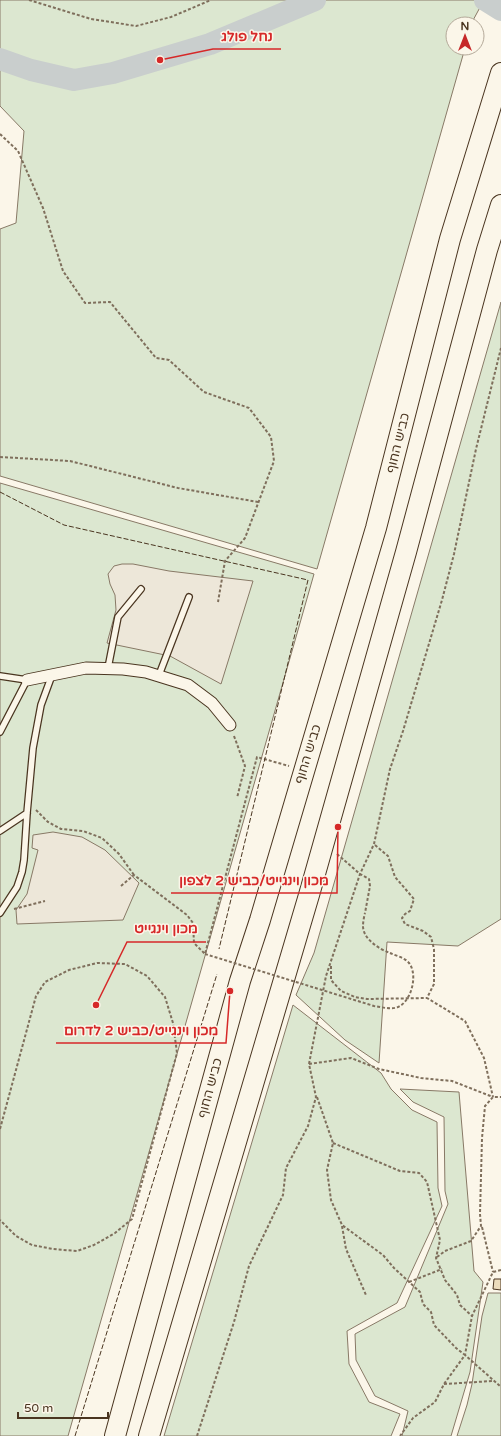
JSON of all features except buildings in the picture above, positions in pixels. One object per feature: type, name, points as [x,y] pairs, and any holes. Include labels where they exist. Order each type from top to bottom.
[{"type":"highway","name":"כביש החוף","points":[[115,1436],[240,981],[260,920],[303,770],[376,528],[450,239],[500,74]]},
{"type":"highway","points":[[149,1436],[323,843],[406,552],[487,250],[501,205]]},
{"type":"street","points":[[28,680],[86,668],[130,670],[159,675],[188,685],[212,703],[230,725]]},
{"type":"lane","points":[[108,668],[118,617],[141,589]]},
{"type":"lane","points":[[159,675],[189,597]]},
{"type":"lane","points":[[0,913],[17,887],[22,872],[25,854],[28,798],[33,748],[41,706],[52,675]]},
{"type":"lane","points":[[0,676],[28,680],[0,732]]},
{"type":"lane","points":[[0,831],[27,813]]},
{"type":"path","points":[[29,0],[91,19],[136,26],[171,17],[211,0]]},
{"type":"path","points":[[0,134],[18,151],[43,208],[63,271],[85,303],[110,302],[156,358],[169,360],[204,392],[249,408],[271,437],[274,461],[245,538],[225,561],[218,602]]},
{"type":"path","points":[[366,1295],[346,1249],[342,1225],[332,1200],[327,1170],[333,1143],[316,1096],[309,1064],[326,976],[360,874],[374,844],[390,769],[403,731],[442,600],[454,554],[476,449],[501,348]]},
{"type":"path","points":[[0,457],[70,461],[178,488],[258,502]]},
{"type":"path","points":[[230,725],[245,766],[237,798]]},
{"type":"path","points":[[205,954],[257,757],[303,770]]},
{"type":"path","points":[[28,798],[36,810],[48,822],[61,829],[83,831],[102,838],[119,854],[134,875],[187,915],[193,923],[194,943],[205,954],[374,1006],[388,1009],[399,1006],[409,995],[413,978],[409,963],[400,956],[390,954],[373,944],[366,935],[363,926],[370,886],[369,879],[360,874],[323,843]]},
{"type":"path","points":[[374,844],[388,856],[395,877],[414,899],[410,911],[402,918],[405,924],[423,931],[431,937],[434,949],[434,984],[427,998]]},
{"type":"path","points":[[121,886],[134,875]]},
{"type":"path","points":[[0,913],[45,901]]},
{"type":"path","points":[[0,1129],[36,996],[45,982],[69,970],[97,963],[125,964],[147,976],[165,997],[173,1022],[177,1053],[132,1219],[115,1234],[77,1251],[32,1245],[16,1236],[0,1220]]},
{"type":"path","points":[[331,963],[331,980],[341,991],[355,997],[367,999],[427,998],[465,1021],[484,1058],[493,1097]]},
{"type":"path","points":[[309,1064],[351,1058],[379,1070],[421,1078],[452,1081],[493,1097],[501,1098]]},
{"type":"path","points":[[198,1436],[234,1322],[249,1266],[283,1195],[286,1168],[308,1126],[316,1096]]},
{"type":"path","points":[[400,1436],[413,1418],[435,1402],[444,1384],[465,1355],[472,1316],[493,1272],[481,1226],[480,1214],[482,1138],[485,1106],[493,1097]]},
{"type":"path","points":[[333,1143],[400,1171],[419,1173],[427,1182],[440,1240],[436,1258],[446,1280],[457,1295],[460,1305],[472,1316]]},
{"type":"path","points":[[342,1225],[383,1255],[394,1268],[420,1292],[424,1304],[431,1312],[434,1325],[456,1348],[493,1382],[501,1387]]},
{"type":"path","points":[[436,1258],[445,1250],[471,1241],[481,1226]]},
{"type":"path","points":[[409,1282],[442,1269]]},
{"type":"path","points":[[493,1272],[501,1270]]},
{"type":"path","points":[[444,1384],[493,1382]]},
{"type":"green space","points":[[0,0],[484,0],[475,16],[445,16],[445,56],[463,56],[317,569],[0,476],[0,229],[16,223],[24,131],[0,106]]},
{"type":"green space","points":[[501,302],[501,919],[458,946],[387,942],[379,1063],[345,1040],[296,995],[314,953]]},
{"type":"green space","points":[[0,483],[314,574],[68,1436],[0,1436]]},
{"type":"green space","points":[[293,1005],[381,1073],[391,1089],[412,1110],[437,1122],[438,1188],[442,1206],[397,1303],[347,1331],[349,1364],[369,1402],[400,1414],[391,1436],[164,1436]]},
{"type":"green space","points":[[400,1089],[459,1092],[474,1271],[483,1282],[470,1372],[451,1436],[402,1436],[408,1411],[375,1396],[356,1360],[355,1334],[405,1307],[448,1204],[445,1191],[444,1117],[413,1102]]},
{"type":"green space","points":[[488,1293],[501,1293],[501,1436],[457,1436],[472,1384],[482,1316]]},
{"type":"shaded area","points":[[133,564],[169,571],[253,581],[221,684],[170,656],[107,643],[116,610],[115,595],[110,584],[108,574],[114,566]]},
{"type":"shaded area","points":[[53,832],[82,837],[105,850],[139,883],[123,920],[17,924],[16,910],[27,894],[38,850],[32,848],[33,835]]},
{"type":"waterway","points":[[0,59],[31,70],[74,80],[113,73],[210,44],[315,0]]},
{"type":"waterway","points":[[485,0],[501,10]]},
{"type":"fence","points":[[0,492],[64,525],[308,580],[219,949]]},
{"type":"fence","points":[[75,1436],[217,974]]},
{"type":"place","name":"נחל פולג","points":[[160,60]]},
{"type":"place","name":"מכון וינגייט/כביש 2 לצפון","points":[[338,827]]},
{"type":"place","name":"מכון וינגייט/כביש 2 לדרום","points":[[230,991]]},
{"type":"place","name":"מכון וינגייט","points":[[96,1005]]}]
